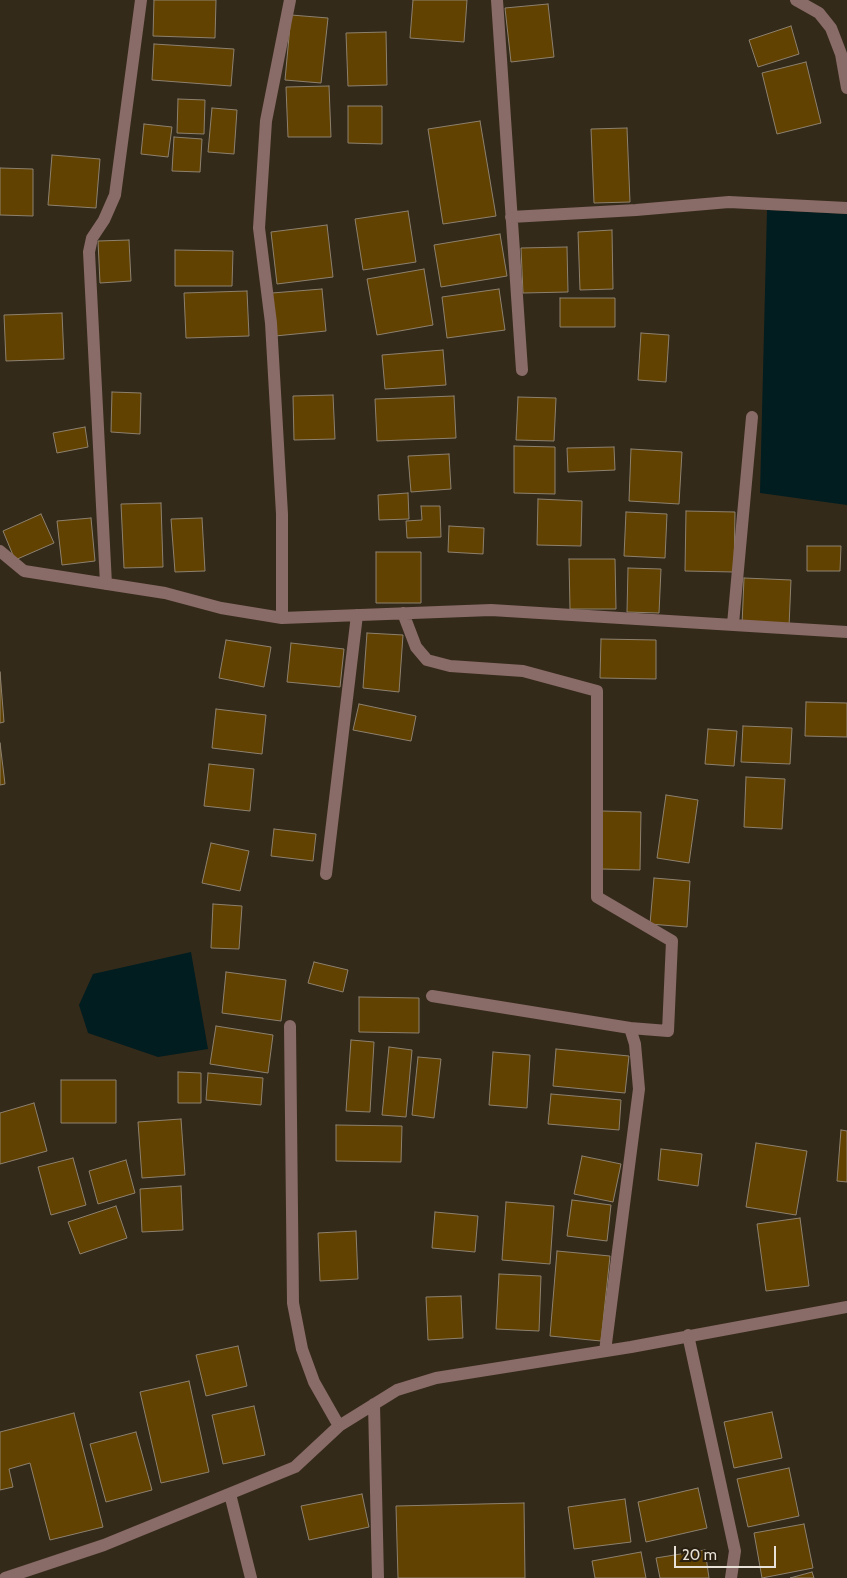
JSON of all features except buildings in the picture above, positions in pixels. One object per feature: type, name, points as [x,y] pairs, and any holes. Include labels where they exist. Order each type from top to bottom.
[{"type":"street","points":[[106,584],[89,252],[92,238],[104,220],[115,195],[142,0]]},
{"type":"street","points":[[282,618],[282,514],[271,323],[259,228],[266,121],[290,0]]},
{"type":"street","points":[[497,0],[522,370]]},
{"type":"street","points":[[796,0],[819,13],[831,28],[841,54],[847,88]]},
{"type":"street","points":[[512,217],[636,210],[729,202],[847,208]]},
{"type":"street","points":[[733,624],[752,417]]},
{"type":"street","points":[[0,551],[24,571],[165,593],[222,608],[282,618],[491,610],[847,632]]},
{"type":"street","points":[[403,613],[416,647],[427,660],[450,666],[523,670],[596,692],[597,897],[672,941],[668,1031],[630,1028],[432,996]]},
{"type":"street","points":[[326,874],[357,615]]},
{"type":"street","points":[[290,1026],[293,1303],[302,1348],[314,1382],[339,1426]]},
{"type":"street","points":[[605,1351],[639,1089],[635,1044],[630,1028]]},
{"type":"street","points":[[5,1578],[104,1545],[295,1467],[339,1426],[397,1390],[436,1378],[605,1351],[847,1306]]},
{"type":"street","points":[[688,1335],[734,1551],[731,1578]]},
{"type":"street","points":[[374,1404],[378,1578]]},
{"type":"street","points":[[230,1494],[251,1578]]},
{"type":"water","points":[[767,210],[847,214],[847,505],[760,493]]},
{"type":"water","points":[[191,952],[208,1049],[158,1057],[88,1033],[79,1005],[93,974]]}]
